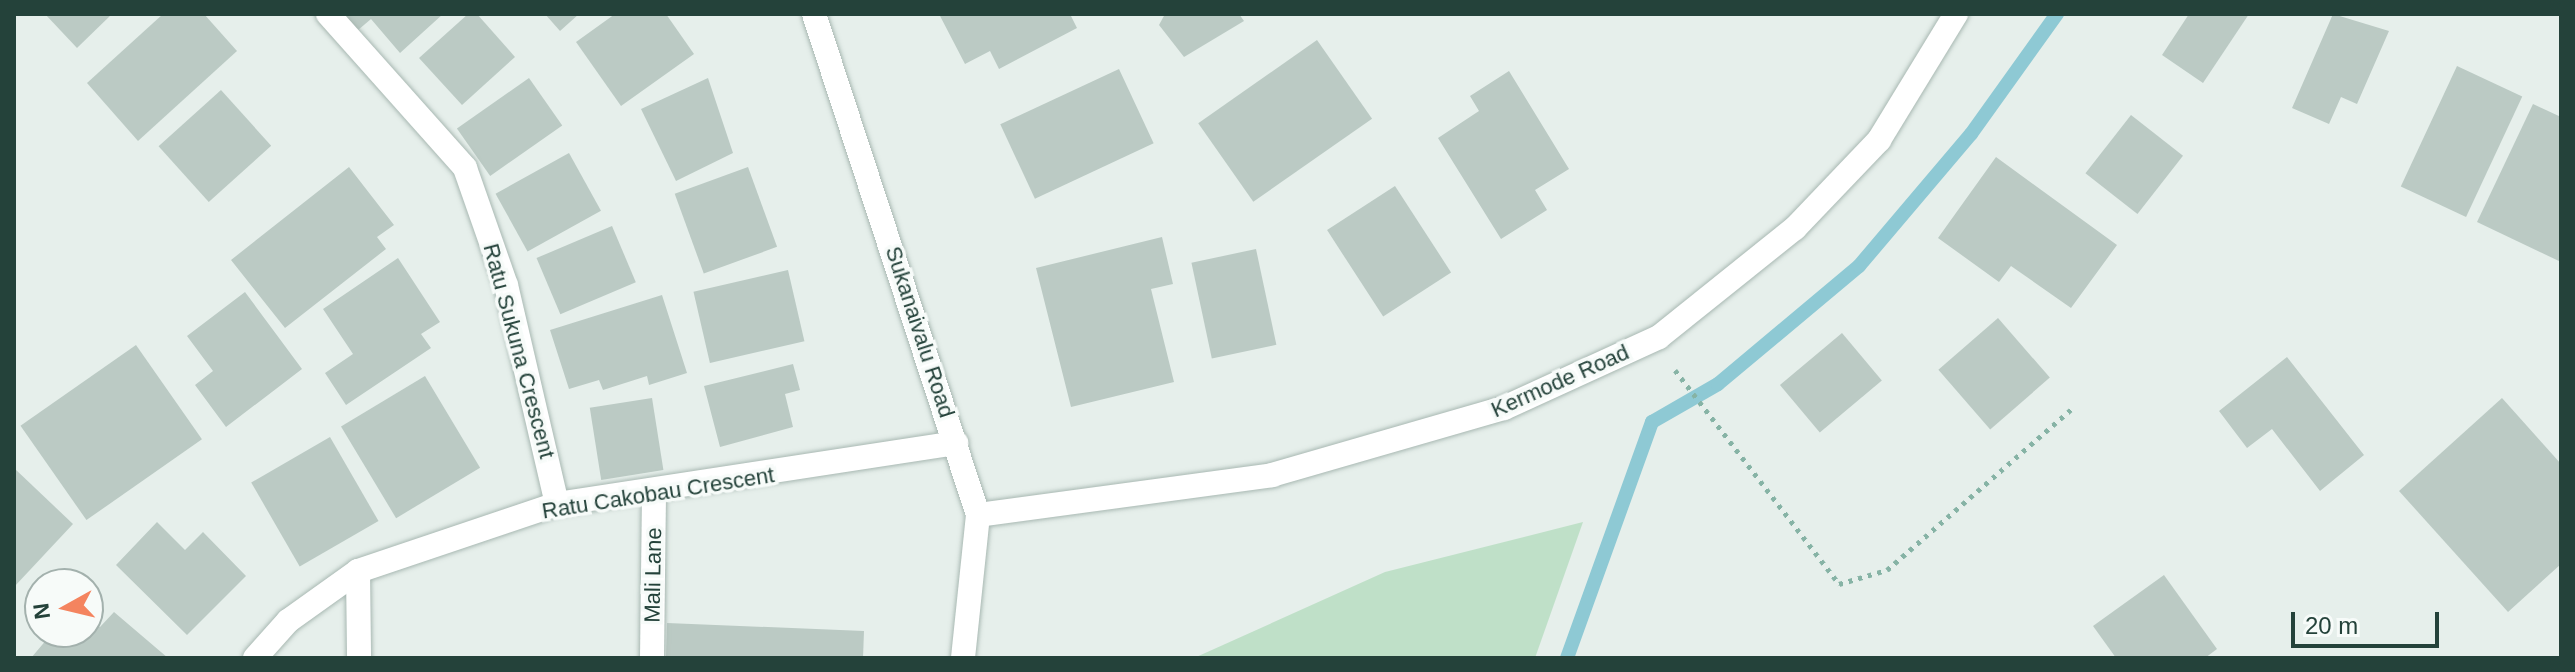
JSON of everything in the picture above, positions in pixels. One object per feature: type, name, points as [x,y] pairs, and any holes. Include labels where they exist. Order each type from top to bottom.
[{"type":"street","name":"Ratu Sukuna Crescent","points":[[328,14],[465,168],[506,285],[557,504]]},
{"type":"street","name":"Sukanaivalu Road","points":[[814,14],[978,515],[963,658]]},
{"type":"street","name":"Kermode Road","points":[[978,515],[1272,475],[1504,408],[1659,337],[1795,228],[1879,140],[1956,14]]},
{"type":"street","name":"Ratu Cakobau Crescent","points":[[255,658],[288,621],[358,571],[557,504],[654,492],[956,443]]},
{"type":"street","name":"Mali Lane","points":[[652,658],[654,492]]},
{"type":"street","points":[[358,571],[359,658]]},
{"type":"path","points":[[1678,375],[1708,419],[1839,584],[1887,570],[2073,408]]},
{"type":"green space","points":[[1583,522],[1535,658],[1194,658],[1385,572]]},
{"type":"building","points":[[45,14],[112,14],[77,48]]},
{"type":"building","points":[[163,14],[204,14],[237,51],[138,141],[87,83]]},
{"type":"building","points":[[331,14],[443,14],[400,53],[371,19],[351,36]]},
{"type":"building","points":[[468,14],[477,14],[515,57],[462,105],[419,58]]},
{"type":"building","points":[[545,14],[579,14],[560,31]]},
{"type":"building","points":[[615,14],[666,14],[694,54],[621,106],[576,42]]},
{"type":"building","points":[[939,14],[1070,14],[1077,28],[999,69],[990,51],[965,64]]},
{"type":"building","points":[[1165,14],[1239,14],[1244,21],[1184,57],[1159,25]]},
{"type":"building","points":[[2189,14],[2249,14],[2203,83],[2162,55]]},
{"type":"building","points":[[2333,14],[2389,31],[2357,104],[2341,97],[2329,124],[2292,108]]},
{"type":"building","points":[[1317,40],[1372,119],[1253,202],[1198,123]]},
{"type":"building","points":[[2457,66],[2522,96],[2466,217],[2401,187]]},
{"type":"building","points":[[1119,69],[1154,143],[1035,199],[1000,124]]},
{"type":"building","points":[[1509,71],[1569,169],[1535,190],[1547,210],[1501,239],[1438,138],[1479,111],[1470,96]]},
{"type":"building","points":[[529,78],[562,126],[490,176],[457,128]]},
{"type":"building","points":[[708,78],[733,153],[676,181],[641,109]]},
{"type":"building","points":[[221,90],[271,146],[209,202],[159,146]]},
{"type":"building","points":[[2533,104],[2561,117],[2561,262],[2477,222]]},
{"type":"building","points":[[2131,115],[2183,156],[2137,214],[2085,173]]},
{"type":"building","points":[[569,153],[601,211],[528,251],[496,194]]},
{"type":"building","points":[[1996,157],[2117,245],[2071,308],[2011,266],[1999,282],[1938,238]]},
{"type":"building","points":[[349,167],[394,225],[377,237],[386,249],[285,328],[231,260]]},
{"type":"building","points":[[748,167],[777,247],[704,274],[675,194]]},
{"type":"building","points":[[1395,186],[1451,272],[1383,316],[1327,230]]},
{"type":"building","points":[[612,226],[636,282],[560,314],[537,258]]},
{"type":"building","points":[[1162,237],[1173,284],[1151,289],[1174,382],[1071,407],[1036,268]]},
{"type":"building","points":[[1256,249],[1276,345],[1212,359],[1191,263]]},
{"type":"building","points":[[398,258],[440,322],[421,334],[431,348],[346,405],[325,373],[353,354],[323,309]]},
{"type":"building","points":[[788,270],[804,341],[710,363],[693,292]]},
{"type":"building","points":[[245,292],[302,369],[226,427],[195,385],[213,371],[187,336]]},
{"type":"building","points":[[662,295],[687,373],[649,385],[647,376],[603,390],[599,380],[569,389],[550,330]]},
{"type":"building","points":[[1998,318],[2050,378],[1990,429],[1938,370]]},
{"type":"building","points":[[1842,333],[1882,380],[1820,433],[1780,385]]},
{"type":"building","points":[[136,345],[202,439],[86,520],[20,426]]},
{"type":"building","points":[[2287,357],[2364,455],[2320,491],[2272,429],[2247,448],[2219,411]]},
{"type":"building","points":[[793,364],[800,390],[785,394],[793,427],[720,447],[704,386]]},
{"type":"building","points":[[425,376],[480,468],[396,518],[341,426]]},
{"type":"building","points":[[652,398],[663,470],[601,480],[590,408]]},
{"type":"building","points":[[2502,398],[2561,464],[2561,564],[2508,612],[2399,491]]},
{"type":"building","points":[[330,437],[378,521],[300,567],[251,483]]},
{"type":"building","points":[[14,468],[73,524],[32,568],[24,568],[24,576],[14,587]]},
{"type":"building","points":[[157,522],[185,550],[203,532],[246,576],[187,635],[116,565]]},
{"type":"building","points":[[2164,575],[2217,649],[2205,658],[2116,658],[2093,626]]},
{"type":"building","points":[[114,612],[168,658],[31,658],[39,648],[104,648],[104,623]]},
{"type":"building","points":[[667,623],[864,631],[863,658],[666,658]]},
{"type":"waterway","points":[[1567,658],[1652,422],[1718,384],[1859,266],[1971,134],[2057,14]]}]
